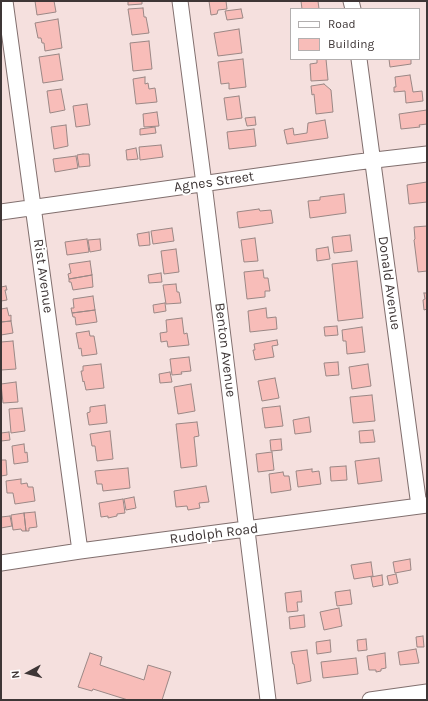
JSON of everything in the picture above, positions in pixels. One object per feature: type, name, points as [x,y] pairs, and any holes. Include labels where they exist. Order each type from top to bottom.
[{"type":"street","name":"Rist Avenue","points":[[5,1],[80,551]]},
{"type":"street","name":"Benton Avenue","points":[[180,1],[268,700]]},
{"type":"street","name":"Donald Avenue","points":[[359,60],[423,506]]},
{"type":"street","name":"Agnes Street","points":[[1,212],[373,160],[427,154]]},
{"type":"street","name":"Rudolph Road","points":[[1,563],[80,551],[423,506]]},
{"type":"street","points":[[370,700],[427,692]]},
{"type":"building","points":[[35,1],[54,1],[56,12],[37,15]]},
{"type":"building","points":[[128,1],[142,1],[142,4],[128,5]]},
{"type":"building","points":[[209,1],[226,1],[227,9],[218,10],[217,14],[211,15]]},
{"type":"building","points":[[301,1],[318,1],[319,8],[302,8]]},
{"type":"building","points":[[143,8],[149,33],[132,35],[128,9]]},
{"type":"building","points":[[241,9],[243,18],[227,20],[225,11]]},
{"type":"building","points":[[58,19],[62,48],[45,51],[44,43],[42,43],[41,38],[38,38],[35,23]]},
{"type":"building","points":[[239,29],[242,53],[218,56],[214,33]]},
{"type":"building","points":[[149,41],[152,69],[133,71],[130,43]]},
{"type":"building","points":[[59,54],[63,80],[43,83],[39,57]]},
{"type":"building","points":[[243,59],[246,87],[229,89],[229,83],[221,84],[218,62]]},
{"type":"building","points":[[317,60],[326,60],[328,80],[311,81],[310,64],[317,63]]},
{"type":"building","points":[[389,60],[411,60],[411,64],[390,67]]},
{"type":"building","points":[[410,75],[413,92],[422,91],[423,101],[406,103],[405,91],[394,92],[394,87],[396,87],[395,77]]},
{"type":"building","points":[[145,77],[145,84],[148,83],[149,89],[155,88],[157,102],[136,104],[133,79]]},
{"type":"building","points":[[324,84],[331,90],[333,112],[316,114],[314,94],[312,95],[311,86]]},
{"type":"building","points":[[61,89],[65,110],[50,113],[47,91]]},
{"type":"building","points":[[239,96],[242,118],[227,120],[224,98]]},
{"type":"building","points":[[87,104],[90,125],[76,127],[73,106]]},
{"type":"building","points":[[427,110],[427,124],[419,125],[420,127],[401,129],[399,114]]},
{"type":"building","points":[[157,112],[159,126],[144,127],[143,114]]},
{"type":"building","points":[[255,117],[256,125],[247,126],[245,118]]},
{"type":"building","points":[[325,120],[328,138],[287,144],[284,130],[293,128],[294,135],[307,133],[308,123]]},
{"type":"building","points":[[66,125],[68,146],[54,149],[51,127]]},
{"type":"building","points":[[155,127],[156,133],[140,135],[140,129]]},
{"type":"building","points":[[254,129],[256,146],[229,149],[227,132]]},
{"type":"building","points":[[161,145],[163,157],[140,160],[139,147]]},
{"type":"building","points":[[136,148],[138,159],[127,160],[126,150]]},
{"type":"building","points":[[89,154],[90,166],[79,167],[77,155]]},
{"type":"building","points":[[76,156],[78,168],[55,172],[53,159]]},
{"type":"building","points":[[427,182],[427,202],[409,204],[407,185]]},
{"type":"building","points":[[344,194],[346,213],[310,218],[308,201],[320,200],[320,197]]},
{"type":"building","points":[[259,209],[260,211],[271,210],[273,223],[239,228],[237,212]]},
{"type":"building","points":[[427,226],[427,271],[418,272],[414,227]]},
{"type":"building","points":[[172,228],[174,241],[153,244],[151,231]]},
{"type":"building","points":[[149,232],[150,245],[139,246],[137,234]]},
{"type":"building","points":[[350,235],[352,251],[334,253],[332,237]]},
{"type":"building","points":[[255,238],[258,261],[244,262],[241,240]]},
{"type":"building","points":[[87,239],[89,252],[67,255],[65,242]]},
{"type":"building","points":[[100,239],[101,250],[90,252],[88,240]]},
{"type":"building","points":[[328,247],[330,259],[317,261],[316,249]]},
{"type":"building","points":[[176,249],[179,272],[164,274],[161,251]]},
{"type":"building","points":[[90,261],[92,275],[69,279],[68,274],[71,273],[69,264]]},
{"type":"building","points":[[357,261],[363,318],[338,321],[332,264]]},
{"type":"building","points":[[263,270],[264,278],[268,278],[270,291],[265,291],[265,297],[247,299],[244,272]]},
{"type":"building","points":[[161,273],[162,282],[149,283],[148,275]]},
{"type":"building","points":[[92,275],[93,287],[73,290],[69,279]]},
{"type":"building","points":[[176,284],[181,303],[166,304],[163,285]]},
{"type":"building","points":[[6,286],[7,290],[5,290],[7,300],[1,301],[1,287]]},
{"type":"building","points":[[424,293],[427,293],[427,309],[424,310],[423,300],[425,299]]},
{"type":"building","points":[[93,296],[95,310],[72,313],[71,308],[74,308],[73,299]]},
{"type":"building","points":[[165,303],[166,311],[154,313],[153,305]]},
{"type":"building","points":[[7,308],[9,316],[11,315],[11,321],[1,322],[1,309]]},
{"type":"building","points":[[266,308],[267,318],[276,317],[277,329],[250,332],[248,311]]},
{"type":"building","points":[[95,310],[97,322],[76,325],[75,317],[73,317],[72,313]]},
{"type":"building","points":[[182,318],[184,334],[187,333],[189,345],[168,347],[167,341],[161,342],[160,333],[167,332],[166,320]]},
{"type":"building","points":[[11,321],[13,333],[1,335],[1,322]]},
{"type":"building","points":[[337,326],[338,335],[325,336],[324,327]]},
{"type":"building","points":[[362,327],[365,352],[347,354],[346,341],[343,341],[342,330]]},
{"type":"building","points":[[89,331],[90,336],[94,336],[97,354],[82,356],[76,333]]},
{"type":"building","points":[[277,340],[278,345],[272,346],[274,357],[255,360],[253,350],[255,350],[254,344]]},
{"type":"building","points":[[13,341],[16,369],[1,370],[1,342]]},
{"type":"building","points":[[189,357],[191,371],[172,375],[170,359]]},
{"type":"building","points":[[338,362],[339,375],[326,376],[324,363]]},
{"type":"building","points":[[101,364],[104,388],[86,390],[81,371],[83,371],[83,366]]},
{"type":"building","points":[[368,364],[371,386],[352,389],[349,367]]},
{"type":"building","points":[[170,372],[172,382],[160,383],[159,374]]},
{"type":"building","points":[[275,378],[279,398],[262,401],[258,381]]},
{"type":"building","points":[[16,382],[18,402],[3,403],[1,384]]},
{"type":"building","points":[[191,384],[195,411],[178,414],[174,387]]},
{"type":"building","points":[[372,395],[375,421],[353,423],[350,397]]},
{"type":"building","points":[[105,405],[107,423],[89,425],[87,413],[90,412],[90,407]]},
{"type":"building","points":[[280,406],[283,426],[265,428],[262,408]]},
{"type":"building","points":[[22,408],[25,431],[11,433],[9,409]]},
{"type":"building","points":[[309,417],[311,432],[295,434],[293,420]]},
{"type":"building","points":[[197,422],[199,436],[194,437],[197,466],[181,468],[176,424]]},
{"type":"building","points":[[373,430],[375,442],[360,443],[359,431]]},
{"type":"building","points":[[110,431],[113,459],[97,461],[95,446],[92,446],[90,434]]},
{"type":"building","points":[[9,432],[10,440],[1,441],[1,433]]},
{"type":"building","points":[[281,439],[282,450],[271,451],[270,440]]},
{"type":"building","points":[[24,444],[28,462],[14,464],[12,446]]},
{"type":"building","points":[[272,452],[274,470],[258,472],[256,454]]},
{"type":"building","points":[[379,458],[382,481],[358,484],[355,461]]},
{"type":"building","points":[[1,460],[6,460],[7,475],[1,476]]},
{"type":"building","points":[[346,466],[347,480],[331,481],[330,467]]},
{"type":"building","points":[[128,468],[130,488],[103,491],[102,484],[97,484],[95,471]]},
{"type":"building","points":[[312,469],[312,472],[319,471],[321,484],[298,487],[296,471]]},
{"type":"building","points":[[283,472],[284,476],[289,476],[291,490],[271,493],[269,474]]},
{"type":"building","points":[[21,479],[21,484],[27,483],[28,487],[33,487],[35,501],[15,504],[13,493],[7,493],[6,481]]},
{"type":"building","points":[[206,486],[209,502],[199,503],[200,508],[188,510],[187,506],[176,507],[174,491]]},
{"type":"building","points":[[134,497],[136,508],[126,510],[124,499]]},
{"type":"building","points":[[123,499],[125,513],[117,514],[117,516],[108,518],[108,516],[101,517],[99,503]]},
{"type":"building","points":[[35,512],[37,527],[29,528],[29,531],[26,531],[24,513]]},
{"type":"building","points":[[24,513],[26,531],[22,531],[21,529],[13,530],[11,515]]},
{"type":"building","points":[[10,516],[12,526],[1,528],[1,517]]},
{"type":"building","points":[[410,559],[411,570],[395,573],[393,562]]},
{"type":"building","points":[[371,562],[373,576],[354,579],[351,565]]},
{"type":"building","points":[[396,574],[398,583],[389,585],[387,576]]},
{"type":"building","points":[[382,575],[383,585],[373,587],[371,577]]},
{"type":"building","points":[[350,590],[352,604],[337,606],[335,592]]},
{"type":"building","points":[[301,591],[302,602],[297,602],[298,611],[287,612],[285,593]]},
{"type":"building","points":[[339,608],[342,626],[324,630],[320,612]]},
{"type":"building","points":[[304,615],[305,627],[290,629],[289,617]]},
{"type":"building","points":[[423,636],[424,647],[417,647],[416,637]]},
{"type":"building","points":[[366,639],[367,650],[358,651],[357,640]]},
{"type":"building","points":[[330,640],[331,652],[317,654],[316,642]]},
{"type":"building","points":[[416,649],[419,663],[400,665],[398,652]]},
{"type":"building","points":[[307,650],[311,681],[297,684],[291,652]]},
{"type":"building","points":[[90,653],[102,657],[100,665],[144,680],[148,665],[171,672],[162,700],[128,700],[93,689],[92,691],[78,687]]},
{"type":"building","points":[[385,653],[386,668],[376,672],[376,670],[369,670],[367,656]]},
{"type":"building","points":[[356,658],[358,674],[323,678],[321,662]]}]
